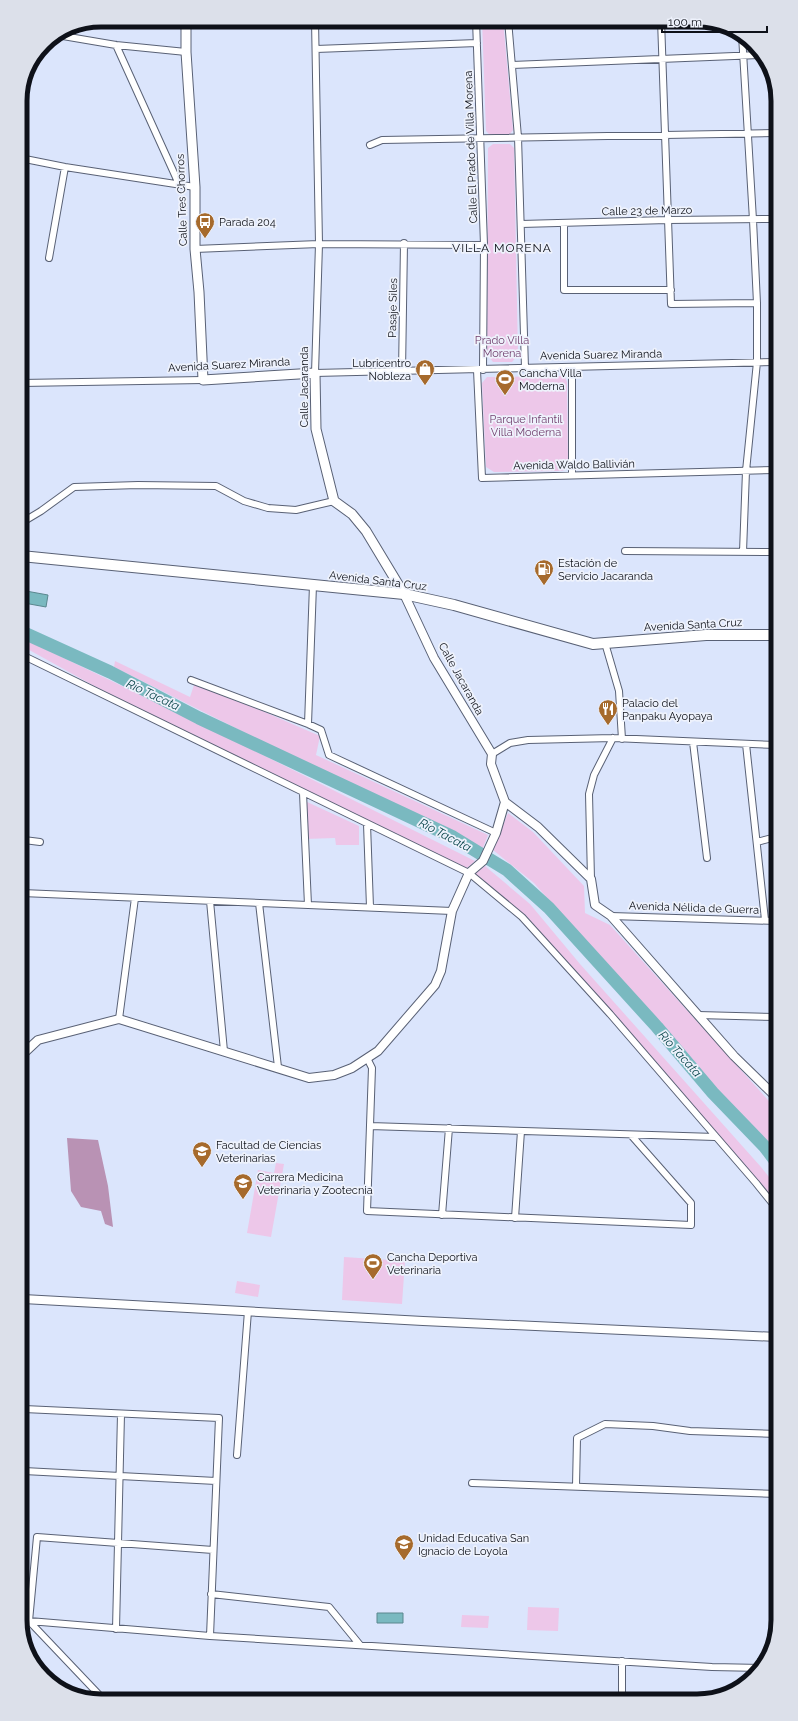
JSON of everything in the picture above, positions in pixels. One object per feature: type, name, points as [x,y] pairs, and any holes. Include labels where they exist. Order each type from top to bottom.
[{"type":"main road","name":"Calle Tres Chorros","points":[[186,27],[186,52],[195,187],[195,249],[200,292],[203,380]]},
{"type":"main road","name":"Avenida Suarez Miranda","points":[[203,380],[315,373]]},
{"type":"main road","name":"Calle Jacaranda","points":[[315,373],[316,429],[334,501],[352,514],[366,531],[404,594]]},
{"type":"main road","name":"Avenida Santa Cruz","points":[[27,557],[404,594],[454,605],[593,644],[706,635],[771,635]]},
{"type":"street","name":"Calle Jacaranda","points":[[315,27],[319,244],[315,373]]},
{"type":"street","name":"Calle El Prado de Villa Morena","points":[[476,27],[484,245],[480,370]]},
{"type":"street","points":[[509,27],[518,137],[525,368]]},
{"type":"street","points":[[662,27],[671,304],[757,302]]},
{"type":"street","points":[[65,36],[116,46],[186,52]]},
{"type":"street","points":[[742,42],[757,302],[757,362],[746,471],[742,552]]},
{"type":"street","points":[[316,49],[477,43]]},
{"type":"street","points":[[116,46],[179,184]]},
{"type":"street","points":[[512,65],[755,55]]},
{"type":"street","points":[[370,145],[382,140],[771,134]]},
{"type":"street","points":[[27,159],[65,167],[195,187]]},
{"type":"street","points":[[49,258],[65,167]]},
{"type":"street","name":"Calle 23 de Marzo","points":[[521,224],[771,219]]},
{"type":"street","points":[[564,223],[564,290],[671,290]]},
{"type":"street","points":[[195,249],[319,244],[404,243],[484,245]]},
{"type":"street","name":"Pasaje Siles","points":[[402,372],[404,243]]},
{"type":"street","name":"Avenida Suarez Miranda","points":[[315,373],[771,362]]},
{"type":"street","points":[[572,368],[572,475]]},
{"type":"street","name":"Avenida Waldo Ballivián","points":[[480,370],[482,478],[771,470]]},
{"type":"street","name":"Avenida Suarez Miranda","points":[[27,383],[203,380]]},
{"type":"street","points":[[27,519],[74,487],[138,485],[216,486],[244,501],[268,508],[296,510],[334,501]]},
{"type":"street","points":[[625,550],[771,552]]},
{"type":"street","points":[[308,724],[313,585]]},
{"type":"street","name":"Calle Jacaranda","points":[[404,594],[434,658],[492,754],[491,764],[505,802]]},
{"type":"street","points":[[605,643],[619,691],[622,739]]},
{"type":"street","points":[[27,657],[469,873],[522,917],[610,1014],[771,1202]]},
{"type":"street","points":[[191,680],[321,730],[329,755],[496,833]]},
{"type":"street","points":[[492,754],[510,743],[528,740],[613,738],[771,745]]},
{"type":"street","points":[[613,738],[594,775],[589,794],[591,879],[595,905],[611,916],[734,1056],[771,1093]]},
{"type":"street","points":[[694,742],[707,858]]},
{"type":"street","points":[[746,744],[765,920]]},
{"type":"street","points":[[303,793],[308,905]]},
{"type":"street","points":[[27,1050],[38,1040],[118,1019],[278,1067],[309,1078],[334,1075],[352,1068],[378,1051],[435,985],[441,970],[452,911],[469,873],[483,862],[496,833],[505,802],[538,827],[591,879]]},
{"type":"street","points":[[367,824],[370,907]]},
{"type":"street","points":[[757,842],[771,838]]},
{"type":"street","points":[[27,840],[40,842]]},
{"type":"street","points":[[27,893],[452,911]]},
{"type":"street","points":[[118,1019],[135,898]]},
{"type":"street","points":[[210,901],[224,1051]]},
{"type":"street","points":[[260,903],[278,1067]]},
{"type":"street","name":"Avenida Nélida de Guerra","points":[[611,916],[771,921]]},
{"type":"street","points":[[698,1015],[771,1017]]},
{"type":"street","points":[[367,1058],[372,1068],[367,1211],[691,1225],[691,1203],[631,1135]]},
{"type":"street","points":[[370,1126],[715,1138]]},
{"type":"street","points":[[442,1215],[449,1128]]},
{"type":"street","points":[[515,1218],[521,1131]]},
{"type":"street","points":[[27,1299],[423,1321],[771,1337]]},
{"type":"street","points":[[238,1456],[248,1311]]},
{"type":"street","points":[[27,1409],[219,1418],[210,1636]]},
{"type":"street","points":[[116,1629],[118,1476],[121,1414]]},
{"type":"street","points":[[576,1486],[577,1438],[605,1424],[653,1426],[690,1431],[771,1434]]},
{"type":"street","points":[[27,1471],[216,1481]]},
{"type":"street","points":[[472,1483],[771,1494]]},
{"type":"street","points":[[98,1694],[29,1622],[37,1537],[213,1550]]},
{"type":"street","points":[[211,1594],[330,1607],[360,1645]]},
{"type":"street","points":[[29,1622],[210,1636],[712,1667],[753,1668]]},
{"type":"street","points":[[622,1661],[622,1694]]},
{"type":"green space","points":[[482,27],[504,27],[513,130],[510,134],[489,134],[486,131]]},
{"type":"green space","name":"Prado Villa Morena","points":[[493,144],[510,144],[514,148],[518,355],[512,362],[493,362],[487,355],[488,148]]},
{"type":"green space","name":"Parque Infantil Villa Moderna","points":[[487,377],[565,377],[567,382],[568,465],[565,470],[494,472],[486,467],[482,383]]},
{"type":"green space","points":[[27,640],[195,721],[475,861],[466,869],[96,687],[27,649]]},
{"type":"green space","points":[[115,661],[190,697],[194,685],[260,710],[320,736],[316,755],[488,835],[482,850],[421,816],[309,765],[114,667]]},
{"type":"green space","points":[[305,801],[359,826],[359,845],[336,845],[335,838],[305,839]]},
{"type":"green space","points":[[508,813],[533,832],[584,886],[585,913],[610,925],[771,1103],[771,1152],[534,883],[493,850]]},
{"type":"green space","points":[[485,866],[530,904],[580,964],[761,1167],[771,1180],[771,1196],[527,917],[475,874]]},
{"type":"green space","points":[[276,1163],[284,1164],[271,1237],[247,1233],[258,1170],[274,1173]]},
{"type":"green space","name":"Cancha Deportiva Veterinaria","points":[[344,1257],[405,1261],[402,1304],[342,1300]]},
{"type":"green space","points":[[237,1281],[260,1285],[258,1297],[235,1293]]},
{"type":"green space","points":[[528,1607],[559,1608],[558,1631],[527,1630]]},
{"type":"green space","points":[[462,1615],[489,1616],[488,1628],[461,1627]]},
{"type":"shaded area","points":[[27,591],[48,595],[46,607],[27,604]]},
{"type":"shaded area","points":[[67,1138],[98,1140],[108,1186],[113,1227],[105,1224],[101,1211],[81,1207],[71,1191]]},
{"type":"shaded area","points":[[377,1613],[403,1613],[403,1623],[377,1623]]},
{"type":"waterway","name":"Río Tacata","points":[[27,634],[110,672],[199,718],[453,837],[507,870],[549,908],[657,1027],[713,1093],[771,1155]]},
{"type":"place","name":"Parada 204","points":[[205,239]]},
{"type":"place","name":"Lubricentro Nobleza","points":[[425,386]]},
{"type":"place","name":"Cancha Villa Moderna","points":[[505,396]]},
{"type":"place","name":"Estación de Servicio Jacaranda","points":[[544,586]]},
{"type":"place","name":"Palacio del Panpaku Ayopaya","points":[[608,726]]},
{"type":"place","name":"Facultad de Ciencias Veterinarias","points":[[202,1168]]},
{"type":"place","name":"Carrera Medicina Veterinaria y Zootecnia","points":[[243,1200]]},
{"type":"place","name":"Cancha Deportiva Veterinaria","points":[[373,1280]]},
{"type":"place","name":"Unidad Educativa San Ignacio de Loyola","points":[[404,1561]]},
{"type":"district","name":"VILLA MORENA","points":[[502,248]]}]
